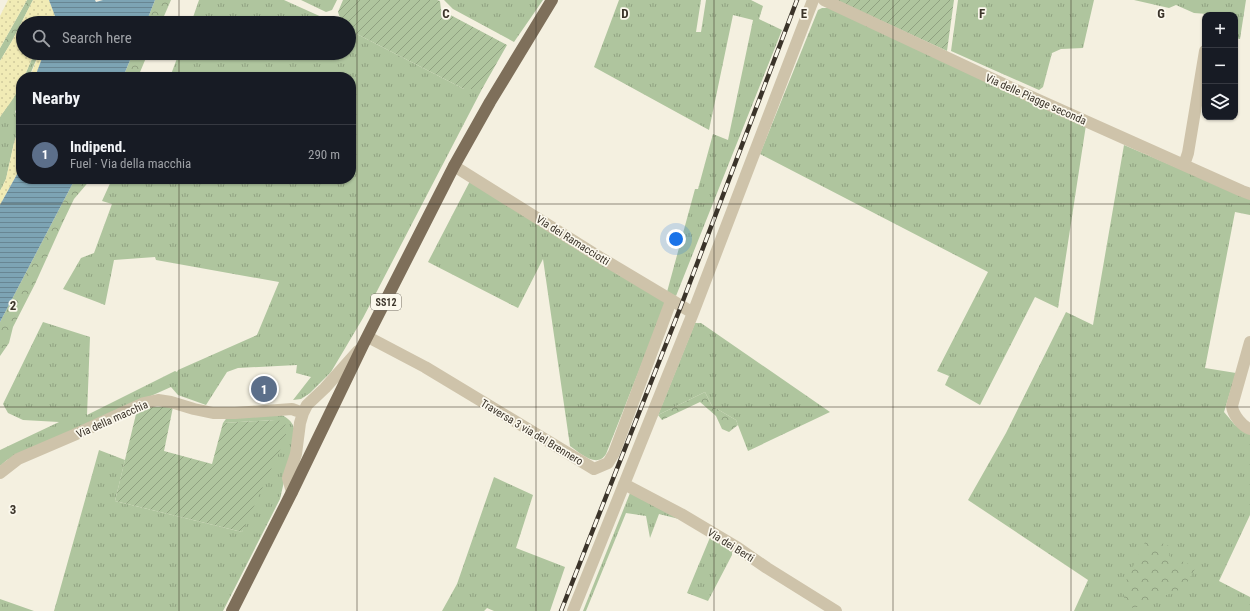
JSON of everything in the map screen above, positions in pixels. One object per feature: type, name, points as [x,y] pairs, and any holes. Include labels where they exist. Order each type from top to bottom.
[{"type":"main road","name":"SS12","points":[[232,611],[454,166],[490,102],[552,0]]},
{"type":"street","points":[[573,611],[693,313],[813,0]]},
{"type":"street","name":"Via delle Piagge seconda","points":[[824,0],[1016,90],[1250,194]]},
{"type":"street","points":[[1184,165],[1188,153],[1202,69]]},
{"type":"street","name":"Via dei Ramacciotti","points":[[454,166],[671,301],[693,313]]},
{"type":"street","name":"Traversa 3 via del Brennero","points":[[366,341],[425,367],[594,469],[608,463],[614,452],[671,301]]},
{"type":"street","points":[[292,492],[288,478],[296,454],[300,423],[303,413],[307,405],[325,388],[366,341]]},
{"type":"street","points":[[1250,342],[1232,406],[1232,410],[1244,426],[1250,429]]},
{"type":"street","name":"Via della macchia","points":[[0,473],[18,458],[74,435],[144,403],[158,400],[213,413],[292,409],[303,413]]},
{"type":"street","name":"Via dei Berti","points":[[624,484],[681,514],[738,548],[836,611]]},
{"type":"green space","points":[[27,0],[33,0],[25,16],[18,16]]},
{"type":"green space","points":[[155,0],[171,0],[164,16],[149,16]]},
{"type":"green space","points":[[199,0],[284,0],[319,16],[193,16]]},
{"type":"green space","points":[[301,0],[337,0],[332,10],[326,12]]},
{"type":"green space","points":[[343,0],[437,0],[440,1],[441,10],[507,45],[482,89],[464,89],[356,34],[356,16],[339,16],[338,12]]},
{"type":"green space","points":[[444,0],[543,0],[514,42],[453,9]]},
{"type":"green space","points":[[619,0],[701,0],[696,32],[701,32],[706,0],[751,0],[763,6],[759,19],[782,30],[676,296],[667,292],[695,189],[698,189],[713,134],[728,140],[753,20],[733,15],[709,130],[594,67]]},
{"type":"green space","points":[[836,0],[954,0],[947,51]]},
{"type":"green space","points":[[958,0],[1094,0],[1083,48],[1061,49],[1052,53],[1043,87],[1039,90],[951,51]]},
{"type":"green space","points":[[1134,0],[1246,0],[1240,39],[1238,39],[1238,12],[1202,12],[1202,14],[1194,13],[1176,5],[1169,8]]},
{"type":"green space","points":[[822,8],[829,8],[1086,125],[1058,308],[1035,297],[980,405],[945,385],[949,376],[937,371],[988,272],[760,154],[818,10]]},
{"type":"green space","points":[[16,20],[16,33],[0,61],[0,48]]},
{"type":"green space","points":[[356,34],[464,89],[482,89],[363,318],[331,372],[310,393],[301,399],[293,400],[311,377],[296,373],[297,365],[238,368],[227,372],[206,405],[178,395],[171,387],[7,460],[0,466],[0,450],[59,422],[23,420],[8,413],[3,404],[43,322],[90,337],[87,415],[175,371],[177,372],[178,370],[257,335],[279,282],[156,260],[155,257],[114,260],[105,305],[63,289],[81,258],[94,253],[112,204],[102,201],[110,184],[356,184],[356,72],[172,72],[176,60],[356,60]]},
{"type":"green space","points":[[31,60],[36,60],[31,72],[26,72]]},
{"type":"green space","points":[[130,60],[145,60],[140,72],[125,72]]},
{"type":"green space","points":[[16,93],[16,137],[6,179],[0,191],[0,117]]},
{"type":"green space","points":[[1124,145],[1250,199],[1250,215],[1235,212],[1205,368],[1236,373],[1224,412],[1235,425],[1250,433],[1250,515],[1219,581],[1250,597],[1250,611],[1074,611],[1088,580],[968,500],[1006,433],[1066,312],[1093,325]]},
{"type":"green space","points":[[470,181],[667,300],[606,454],[598,460],[593,460],[583,456],[570,446],[543,259],[518,308],[428,262]]},
{"type":"green space","points":[[72,184],[87,184],[74,199],[35,284],[13,327],[9,343],[0,356],[0,322]]},
{"type":"green space","points":[[695,323],[701,323],[830,412],[748,451],[736,420],[712,406],[705,392],[658,415]]},
{"type":"green space","points":[[705,392],[712,406],[736,420],[738,425],[729,432],[722,429],[716,416],[700,402],[662,420],[658,415]]},
{"type":"green space","points":[[147,407],[173,407],[164,451],[212,464],[223,423],[275,420],[282,421],[286,425],[286,437],[242,532],[115,501],[137,410]]},
{"type":"green space","points":[[280,414],[291,422],[294,427],[295,434],[280,499],[223,611],[54,611],[99,450],[125,460],[115,501],[242,532],[275,420],[223,423],[228,416]]},
{"type":"green space","points":[[494,477],[533,495],[516,548],[565,567],[550,611],[494,611],[487,608],[484,611],[442,611],[457,584]]},
{"type":"green space","points":[[630,493],[679,519],[659,514],[650,538],[646,516],[626,513],[586,611],[583,611]]},
{"type":"green space","points":[[711,535],[732,551],[732,555],[708,601],[687,593]]},
{"type":"green space","points":[[1151,539],[1169,546],[1169,556],[1196,567],[1184,588],[1134,608],[1125,606],[1123,587],[1146,540]]},
{"type":"green space","points":[[0,599],[34,611],[0,611]]},
{"type":"sand","points":[[8,0],[27,0],[18,16],[16,16],[16,20],[0,48],[0,16]]},
{"type":"sand","points":[[33,0],[49,0],[55,16],[25,16]]},
{"type":"sand","points":[[16,33],[16,60],[31,60],[26,72],[16,72],[16,93],[0,117],[0,61]]},
{"type":"sand","points":[[36,60],[41,60],[37,72],[32,72]]},
{"type":"sand","points":[[16,137],[16,176],[0,205],[0,191],[6,179]]},
{"type":"water","points":[[49,0],[95,0],[96,2],[103,0],[155,0],[149,16],[55,16]]},
{"type":"water","points":[[41,60],[130,60],[125,72],[37,72]]},
{"type":"water","points":[[16,176],[16,184],[72,184],[0,322],[0,205]]},
{"type":"railway","points":[[561,611],[681,306],[797,0]]},
{"type":"place","name":"Indipend.","points":[[264,389]]}]
